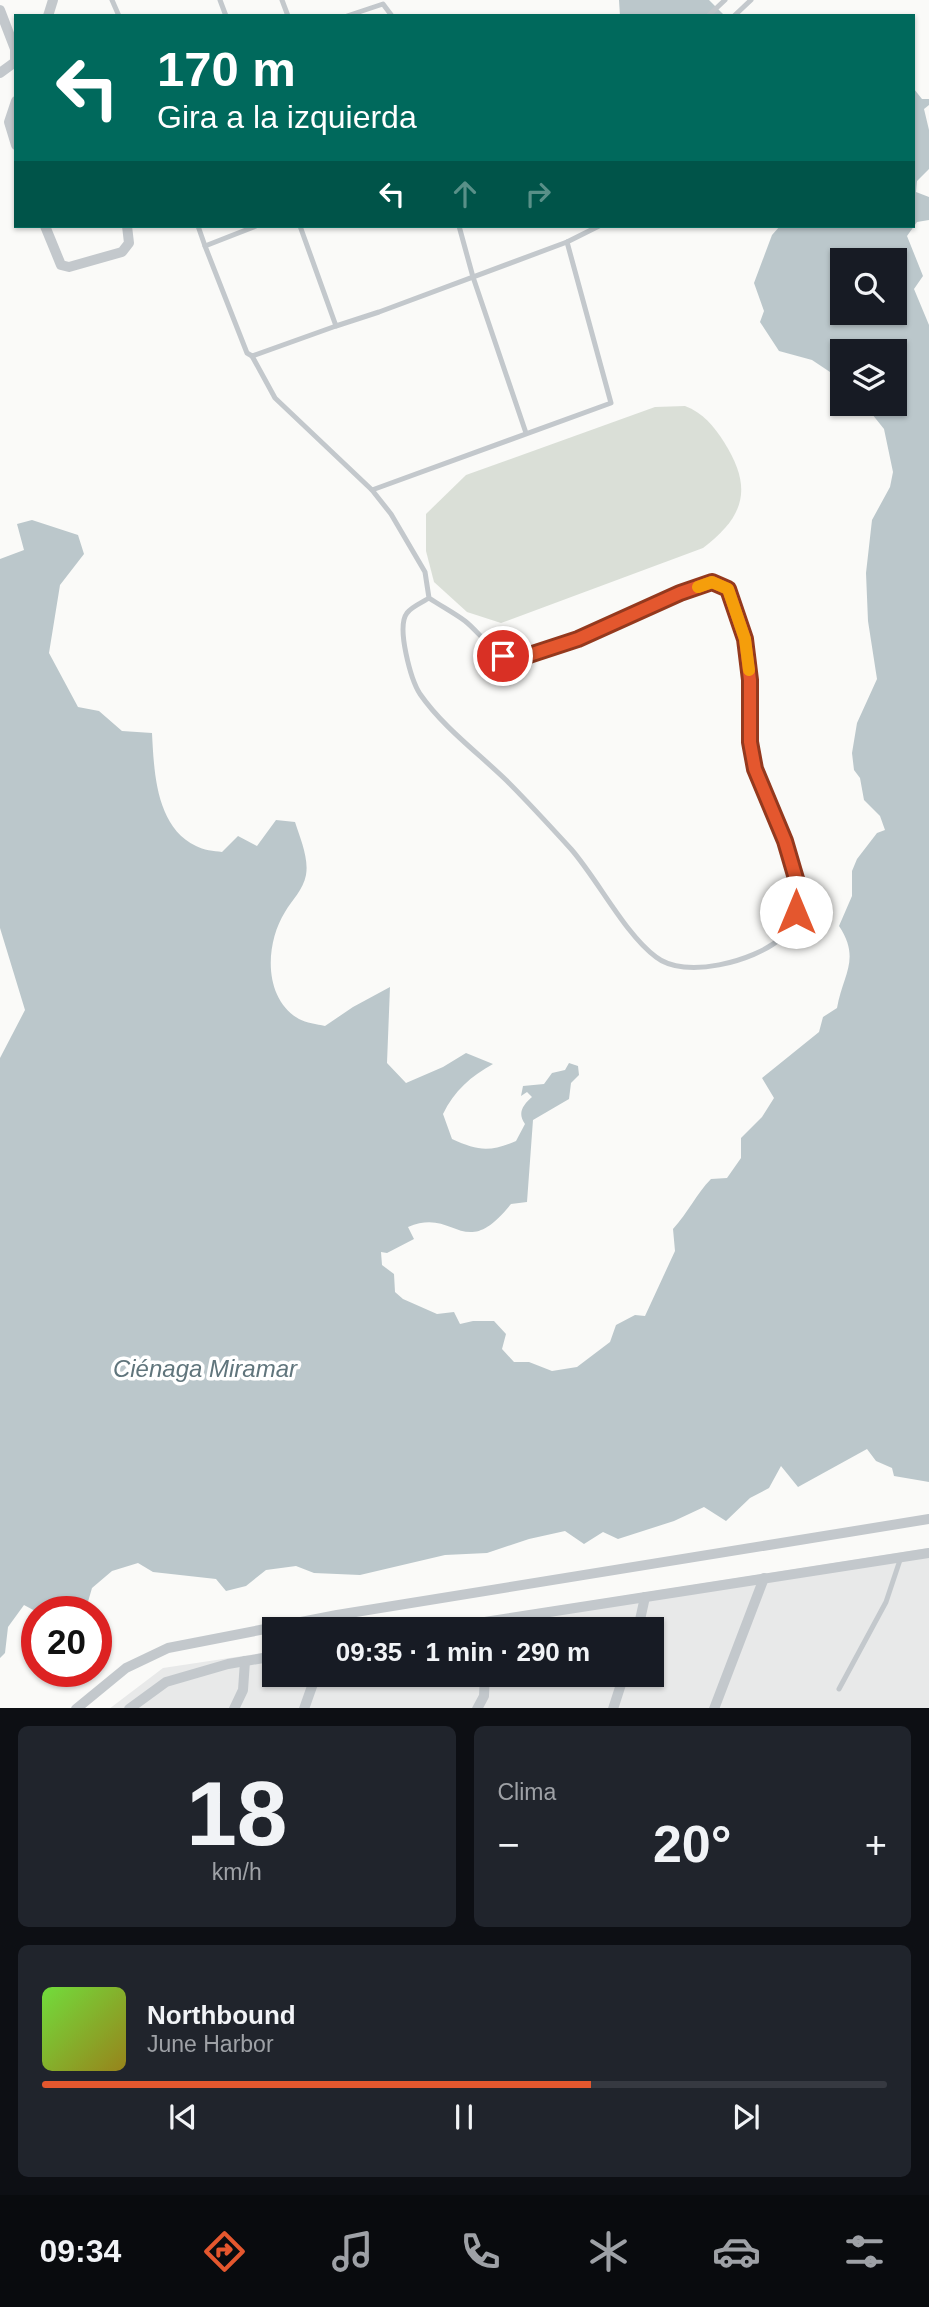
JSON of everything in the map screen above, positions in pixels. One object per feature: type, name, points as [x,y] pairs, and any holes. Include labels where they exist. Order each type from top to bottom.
[{"type":"street","points":[[0,10],[14,46]]},
{"type":"street","points":[[14,107],[9,122],[14,138]]},
{"type":"street","points":[[46,228],[61,265],[69,267],[122,252],[130,243],[127,228]]},
{"type":"street","points":[[77,1708],[126,1668],[168,1648],[337,1615],[929,1519]]},
{"type":"street","points":[[528,1617],[929,1553]]},
{"type":"street","points":[[715,1708],[764,1578]]},
{"type":"street","points":[[641,1617],[645,1597]]},
{"type":"street","points":[[130,1708],[166,1682],[262,1658]]},
{"type":"street","points":[[234,1708],[243,1690],[245,1661]]},
{"type":"street","points":[[304,1708],[312,1687]]},
{"type":"street","points":[[478,1708],[484,1696],[484,1687]]},
{"type":"street","points":[[614,1708],[620,1687]]},
{"type":"lane","points":[[353,14],[393,0]]},
{"type":"lane","points":[[710,14],[725,0]]},
{"type":"lane","points":[[736,14],[751,0]]},
{"type":"lane","points":[[383,4],[390,14]]},
{"type":"lane","points":[[199,228],[247,353],[253,356],[275,398],[372,490],[391,514],[425,572],[429,598],[467,622],[503,656],[517,659],[578,639],[712,582],[728,589],[745,639],[750,680],[750,742],[755,769],[785,841],[797,882],[796,912],[782,938],[738,959],[699,968],[681,967],[657,959],[638,940],[573,852],[507,781],[436,714],[418,691],[402,627],[407,613],[429,598]]},
{"type":"lane","points":[[205,246],[251,228]]},
{"type":"lane","points":[[301,228],[336,326]]},
{"type":"lane","points":[[460,228],[473,277],[526,433]]},
{"type":"lane","points":[[253,356],[567,242],[595,228]]},
{"type":"lane","points":[[372,490],[611,403],[567,242]]},
{"type":"lane","points":[[839,1689],[886,1602],[901,1557]]},
{"type":"shaded area","points":[[685,406],[702,416],[720,436],[733,458],[741,487],[736,513],[703,548],[501,623],[467,612],[434,582],[426,551],[426,514],[466,475],[655,407]]},
{"type":"shaded area","points":[[929,1548],[929,1708],[110,1708],[163,1668],[262,1653],[262,1687],[664,1687],[664,1617],[489,1617]]},
{"type":"water","points":[[619,0],[709,0],[723,14],[620,14]]},
{"type":"water","name":"Ciénaga Miramar","points":[[915,90],[922,99],[929,99],[929,105],[924,109],[929,130],[929,169],[917,181],[916,192],[929,197],[929,220],[915,225]]},
{"type":"water","name":"Ciénaga Miramar","points":[[778,228],[913,228],[907,236],[923,276],[914,289],[929,325],[929,1482],[894,1476],[892,1468],[876,1461],[867,1449],[798,1487],[781,1466],[769,1488],[750,1498],[726,1521],[704,1507],[674,1521],[618,1539],[603,1532],[584,1544],[565,1531],[487,1553],[445,1555],[360,1575],[314,1573],[296,1566],[266,1570],[246,1586],[226,1591],[216,1579],[153,1572],[138,1563],[112,1571],[92,1588],[90,1596],[21,1596],[21,1609],[8,1627],[5,1653],[0,1658],[0,1058],[25,1010],[0,928],[0,559],[24,550],[17,524],[32,520],[78,535],[84,554],[60,585],[49,653],[78,707],[99,711],[122,731],[152,733],[160,797],[173,826],[183,837],[199,847],[222,852],[238,836],[257,846],[276,820],[295,822],[305,855],[306,875],[278,925],[271,954],[273,984],[287,1010],[299,1019],[325,1026],[390,987],[387,1063],[406,1083],[443,1067],[466,1053],[493,1064],[464,1085],[443,1114],[452,1139],[477,1148],[499,1147],[516,1141],[525,1124],[521,1116],[522,1109],[532,1097],[527,1092],[521,1096],[523,1086],[544,1084],[552,1073],[565,1070],[569,1063],[578,1066],[579,1075],[571,1083],[569,1099],[533,1120],[527,1202],[511,1204],[495,1221],[481,1230],[470,1232],[424,1222],[408,1227],[414,1239],[387,1253],[381,1252],[382,1265],[394,1274],[395,1292],[403,1299],[437,1314],[454,1312],[460,1324],[494,1321],[506,1334],[502,1349],[514,1362],[529,1362],[552,1371],[577,1367],[610,1342],[616,1325],[635,1315],[645,1316],[675,1251],[673,1229],[711,1179],[727,1178],[741,1158],[741,1138],[762,1117],[774,1098],[762,1078],[819,1032],[823,1017],[837,1008],[850,957],[839,926],[852,896],[852,871],[857,859],[877,833],[885,830],[880,816],[864,800],[860,778],[854,770],[852,753],[857,723],[877,679],[868,621],[866,573],[872,520],[890,487],[893,472],[884,429],[874,416],[907,416],[907,339],[830,339],[830,372],[812,360],[779,351],[760,322],[764,311],[754,283],[772,235]]},
{"type":"slow traffic","points":[[698,587],[712,582],[728,589],[745,639],[749,670]]},
{"type":"route","points":[[503,656],[517,659],[578,639],[680,593],[712,582],[728,589],[745,639],[750,680],[750,742],[755,769],[785,841],[797,882],[796,912]]}]
